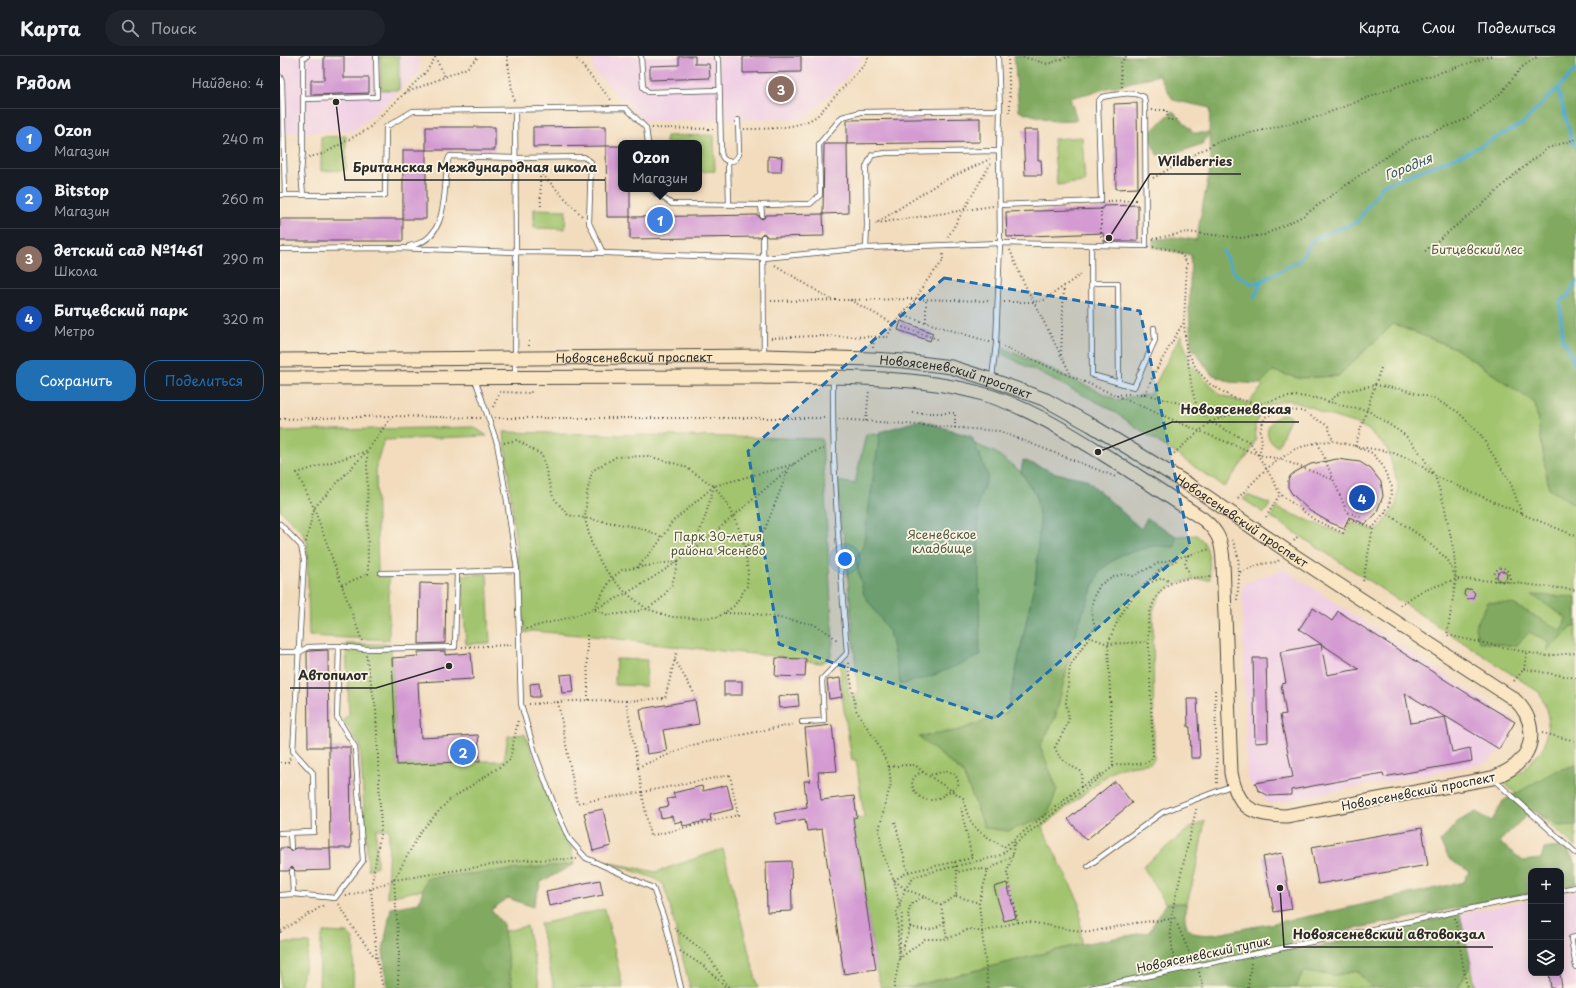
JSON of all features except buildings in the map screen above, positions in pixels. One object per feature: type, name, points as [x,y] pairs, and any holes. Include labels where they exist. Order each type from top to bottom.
[{"type":"street","name":"Новоясеневский проспект","points":[[280,360],[764,356],[834,357],[904,361],[951,366],[1046,400],[1091,424],[1191,486],[1287,551],[1514,699],[1522,706],[1528,715],[1531,725],[1530,740],[1525,753],[1517,764],[1505,773],[1492,778],[1286,816],[1268,816],[1254,812],[1242,801],[1236,792],[1231,773],[1222,551],[1221,541],[1212,526],[1119,464],[1039,415],[992,397],[948,386],[903,380],[834,377],[280,378]]},
{"type":"lane","points":[[303,195],[303,58],[307,56]]},
{"type":"lane","points":[[303,99],[377,97],[376,56]]},
{"type":"lane","points":[[641,56],[642,87],[648,92],[719,90]]},
{"type":"lane","points":[[716,56],[719,61],[721,156],[728,162],[737,159],[738,120]]},
{"type":"lane","points":[[992,380],[996,344],[1000,243],[998,151],[1000,110],[998,56]]},
{"type":"lane","points":[[280,77],[282,82],[281,107],[283,195],[385,195],[386,127],[413,111],[626,108],[646,128],[648,140]]},
{"type":"lane","points":[[280,249],[396,248],[764,258],[866,248],[1000,243],[1146,246],[1144,97],[1138,94],[1123,93],[1102,97],[1098,102],[1101,201],[1000,205]]},
{"type":"lane","points":[[515,110],[515,377]]},
{"type":"lane","points":[[654,192],[672,204],[810,204],[820,195],[819,144],[842,117],[861,112],[1000,110]]},
{"type":"lane","points":[[866,248],[866,168],[872,155],[886,153],[998,151]]},
{"type":"lane","points":[[396,248],[415,246],[425,241],[436,230],[445,202],[447,166],[448,158],[450,156],[515,158],[584,157],[591,162],[589,223],[603,253]]},
{"type":"lane","points":[[728,162],[729,205]]},
{"type":"lane","points":[[761,205],[762,215]]},
{"type":"lane","points":[[763,237],[764,356]]},
{"type":"lane","points":[[1091,246],[1092,375],[1134,387],[1155,340],[1154,328]]},
{"type":"lane","points":[[1091,283],[1118,283],[1119,383]]},
{"type":"lane","points":[[474,377],[497,443],[517,570],[521,704],[536,756],[556,810],[569,839],[586,858],[653,888],[665,921],[681,988]]},
{"type":"lane","points":[[802,722],[824,721],[822,678],[847,653],[833,441],[834,377]]},
{"type":"lane","points":[[280,524],[300,546],[304,560],[300,652],[293,751],[313,773],[314,832],[280,833]]},
{"type":"lane","points":[[382,572],[517,570]]},
{"type":"lane","points":[[280,652],[300,652],[308,647],[339,646],[365,648],[456,647],[457,572]]},
{"type":"lane","points":[[280,896],[293,894],[336,898],[362,861],[355,747],[336,717],[339,646]]},
{"type":"lane","points":[[1492,778],[1576,853]]},
{"type":"lane","points":[[1088,866],[1163,812],[1233,785]]},
{"type":"lane","points":[[290,833],[291,848]]},
{"type":"lane","points":[[292,871],[293,894]]},
{"type":"lane","points":[[1564,889],[1576,887]]},
{"type":"lane","name":"Новоясеневский тупик","points":[[1091,988],[1252,953],[1528,897]]},
{"type":"lane","points":[[1576,937],[1571,938],[1576,967]]},
{"type":"path","points":[[302,159],[323,154],[368,129],[426,72],[435,56]]},
{"type":"path","points":[[435,56],[445,77]]},
{"type":"path","points":[[404,93],[467,68],[479,56]]},
{"type":"path","points":[[507,56],[515,110]]},
{"type":"path","points":[[574,56],[618,109]]},
{"type":"path","points":[[578,56],[578,61]]},
{"type":"path","points":[[738,129],[768,129],[808,122],[817,116],[865,64],[869,56]]},
{"type":"path","points":[[1019,56],[1048,64],[1071,56]]},
{"type":"path","points":[[1123,93],[1120,64],[1126,56]]},
{"type":"path","points":[[1146,182],[1214,143],[1317,117],[1401,85],[1491,56]]},
{"type":"path","points":[[1146,241],[1187,232],[1241,238],[1264,235],[1277,229],[1303,216],[1410,141],[1468,118],[1501,93],[1522,67],[1538,56]]},
{"type":"path","points":[[1145,110],[1167,110],[1168,120],[1176,120]]},
{"type":"path","points":[[646,128],[720,129]]},
{"type":"path","points":[[1425,251],[1548,148],[1576,139]]},
{"type":"path","points":[[527,157],[589,223]]},
{"type":"path","points":[[764,338],[814,336],[887,337],[894,324],[916,299],[925,283],[943,261],[943,245],[964,210],[995,157],[939,183],[875,224],[964,210],[1000,205]]},
{"type":"path","points":[[540,172],[541,209]]},
{"type":"path","points":[[1102,246],[1101,201],[1146,200]]},
{"type":"path","points":[[1007,243],[1021,277],[1072,376]]},
{"type":"path","points":[[1146,246],[1178,252],[1184,257],[1187,264],[1184,322],[1192,389],[1197,408],[1210,422],[1250,442],[1280,494],[1315,520],[1344,533],[1349,519],[1373,528]]},
{"type":"path","points":[[764,258],[831,300]]},
{"type":"path","points":[[764,302],[926,299],[1034,302],[1044,300],[1091,268]]},
{"type":"path","points":[[1061,356],[1064,287]]},
{"type":"path","points":[[926,299],[926,322]]},
{"type":"path","points":[[850,300],[894,324],[940,340]]},
{"type":"path","points":[[901,315],[996,344],[1198,431],[1258,455],[1280,458],[1334,480]]},
{"type":"path","points":[[1145,394],[1155,372],[1184,322]]},
{"type":"path","points":[[873,348],[874,337]]},
{"type":"path","points":[[1186,348],[1198,370],[1210,384],[1234,398],[1260,404]]},
{"type":"path","points":[[1355,446],[1380,368]]},
{"type":"path","points":[[1328,402],[1341,392],[1375,384],[1405,390],[1433,398],[1458,412],[1480,434],[1511,484],[1522,514]]},
{"type":"path","points":[[866,421],[870,387]]},
{"type":"path","points":[[488,418],[500,392],[531,393]]},
{"type":"path","points":[[1115,395],[1145,394],[1197,408]]},
{"type":"path","points":[[1171,456],[1210,422],[1280,398],[1298,396],[1316,398],[1367,410],[1405,435],[1421,454],[1435,476],[1444,504],[1454,552],[1456,579],[1447,635],[1544,656],[1576,653]]},
{"type":"path","points":[[1258,455],[1262,442],[1260,430],[1265,417],[1280,410],[1302,412],[1328,426],[1333,441]]},
{"type":"path","points":[[913,413],[955,413],[955,428]]},
{"type":"path","points":[[300,546],[307,541],[314,508],[367,451],[392,416]]},
{"type":"path","points":[[280,419],[392,416],[488,418],[833,418],[999,431],[1120,478]]},
{"type":"path","points":[[497,443],[517,440],[542,455],[553,497],[568,515],[641,528],[662,537]]},
{"type":"path","points":[[525,629],[593,609],[626,593],[692,551],[794,464],[808,454],[823,449],[833,441]]},
{"type":"path","points":[[1238,498],[1266,468],[1295,449],[1318,442],[1333,441],[1397,454],[1416,462],[1435,476],[1576,536]]},
{"type":"path","points":[[1318,442],[1347,512],[1363,518]]},
{"type":"path","points":[[1355,446],[1372,453],[1381,463],[1392,487],[1389,506],[1373,528],[1363,581]]},
{"type":"path","points":[[367,451],[298,474],[314,508],[365,648],[376,710],[381,829],[371,889],[377,960],[383,988]]},
{"type":"path","points":[[342,585],[368,574],[367,451]]},
{"type":"path","points":[[648,456],[684,466],[714,486],[733,515],[741,533],[745,547],[748,573],[747,586],[734,606],[718,617],[672,617],[647,609],[626,593],[612,578],[602,564],[591,542],[585,519],[587,493],[592,471],[616,457],[648,456]]},
{"type":"path","points":[[637,568],[672,522],[714,486],[794,464]]},
{"type":"path","points":[[692,551],[745,547],[754,542],[765,529],[789,469]]},
{"type":"path","points":[[692,551],[706,514],[714,486]]},
{"type":"path","points":[[1266,517],[1280,494]]},
{"type":"path","points":[[1385,512],[1422,537],[1448,560],[1456,579]]},
{"type":"path","points":[[1240,572],[1261,564],[1277,562],[1298,536]]},
{"type":"path","points":[[1207,542],[1210,549],[1210,556]]},
{"type":"path","points":[[1081,787],[1082,772],[1063,762],[1057,754],[1055,747],[1066,727],[1069,718],[1066,703],[1070,666],[1095,628],[1092,609],[1094,596],[1100,585],[1110,578],[1123,574],[1133,576],[1160,563],[1210,549]]},
{"type":"path","points":[[1188,555],[1185,564],[1191,577]]},
{"type":"path","points":[[1114,766],[1108,644],[1113,630],[1131,599],[1162,568],[1188,555]]},
{"type":"path","points":[[593,609],[612,578],[622,570],[678,561]]},
{"type":"path","points":[[593,609],[608,615],[647,609],[662,599],[672,585],[678,561]]},
{"type":"path","points":[[1497,581],[1494,575],[1496,570],[1500,568],[1505,569],[1509,573],[1510,579],[1507,582]]},
{"type":"path","points":[[889,767],[906,764],[915,765],[923,772],[952,790],[963,798],[969,819],[973,826],[1004,847],[1081,787],[1119,763],[1146,763],[1151,761],[1153,757],[1148,622],[1152,603],[1158,593],[1172,583],[1191,577],[1211,577],[1211,583]]},
{"type":"path","points":[[1142,588],[1163,578],[1172,583]]},
{"type":"path","points":[[1400,605],[1420,592],[1456,579],[1497,581],[1576,590]]},
{"type":"path","points":[[724,613],[757,614],[813,624],[830,634],[847,653],[856,710],[876,741],[889,767],[891,784],[879,832],[884,858],[894,880],[902,916],[899,960],[894,988]]},
{"type":"path","points":[[587,635],[588,700]]},
{"type":"path","points":[[1089,637],[1108,644],[1149,642]]},
{"type":"path","points":[[456,647],[511,645]]},
{"type":"path","points":[[398,988],[399,950],[394,880],[421,831],[448,801],[510,760],[521,704],[588,700],[626,701],[665,698],[677,651]]},
{"type":"path","points":[[1514,681],[1524,669],[1527,653]]},
{"type":"path","points":[[675,660],[695,695]]},
{"type":"path","points":[[1524,669],[1576,678]]},
{"type":"path","points":[[1215,684],[1218,791]]},
{"type":"path","points":[[558,702],[577,803],[642,792],[730,775],[738,815],[650,836],[642,792],[638,766],[626,701]]},
{"type":"path","points":[[638,766],[692,746],[802,722]]},
{"type":"path","points":[[1530,734],[1543,733],[1576,741]]},
{"type":"path","points":[[280,763],[288,763],[293,751]]},
{"type":"path","points":[[899,960],[896,922],[897,912],[905,889],[914,877],[999,856],[1114,766]]},
{"type":"path","points":[[923,772],[917,774],[913,779],[914,791],[917,795],[925,799],[933,800],[957,787],[959,783],[955,774],[947,771],[928,775]]},
{"type":"path","points":[[1175,970],[1170,929],[1172,912],[1198,799]]},
{"type":"path","points":[[894,880],[908,872],[972,858],[961,808]]},
{"type":"path","points":[[963,820],[969,819]]},
{"type":"path","points":[[895,822],[908,872]]},
{"type":"path","points":[[1014,839],[1013,854],[1008,872],[1018,922]]},
{"type":"path","points":[[988,988],[978,903],[988,870],[1013,854]]},
{"type":"path","points":[[280,932],[336,898],[371,889],[394,880],[522,860],[586,858]]},
{"type":"path","points":[[955,862],[957,872],[956,896]]},
{"type":"path","points":[[957,872],[976,868],[988,870]]},
{"type":"path","points":[[894,880],[905,889],[925,896],[941,905],[947,939]]},
{"type":"path","points":[[899,960],[910,927],[908,915],[910,904],[925,896]]},
{"type":"path","points":[[941,905],[956,896],[978,903]]},
{"type":"path","points":[[336,898],[353,928],[377,960]]},
{"type":"path","points":[[1172,912],[1197,965],[1203,988]]},
{"type":"path","points":[[1453,912],[1467,988]]},
{"type":"path","points":[[899,960],[925,939],[947,939],[970,929],[982,932],[1018,922],[1030,922],[1090,932],[1135,923],[1172,919]]},
{"type":"path","points":[[280,920],[280,932]]},
{"type":"path","points":[[665,921],[707,954],[728,988]]},
{"type":"path","points":[[910,927],[926,930],[936,929],[945,921]]},
{"type":"path","points":[[671,945],[705,967],[728,988]]},
{"type":"path","points":[[1248,988],[1252,953]]},
{"type":"highlighted area","points":[[944,278],[1140,311],[1190,546],[995,719],[779,644],[748,451]]},
{"type":"shaded area","points":[[280,56],[419,56],[419,73],[354,131],[280,133]]},
{"type":"shaded area","points":[[592,56],[863,56],[863,60],[805,119],[643,121],[593,70]]},
{"type":"shaded area","points":[[1284,569],[1514,720],[1507,746],[1486,763],[1269,804],[1247,779],[1242,584]]},
{"type":"shaded area","points":[[1576,891],[1576,988],[1475,988],[1460,914],[1528,901],[1528,976],[1564,976],[1564,893]]},
{"type":"green space","points":[[380,56],[399,56],[399,90],[381,90]]},
{"type":"green space","name":"Битцевский лес","points":[[1014,56],[1576,56],[1576,505],[1549,489],[1535,403],[1455,348],[1393,324],[1338,376],[1298,378],[1273,371],[1260,384],[1230,382],[1211,374],[1191,346],[1189,308],[1191,255],[1153,247],[1153,240],[1174,237],[1196,240],[1211,164],[1210,134],[1202,144],[1177,153],[1157,155],[1148,134],[1173,111],[1194,133],[1209,133],[1210,108],[1173,100],[1159,75],[1070,98],[1077,120],[1053,121],[1019,111]]},
{"type":"green space","points":[[714,135],[715,171],[702,172],[702,140],[666,140],[666,136]]},
{"type":"green space","points":[[346,136],[346,170],[321,171],[321,137]]},
{"type":"green space","points":[[1082,137],[1085,182],[1057,185],[1053,139]]},
{"type":"green space","points":[[534,209],[566,210],[565,229],[534,228]]},
{"type":"green space","points":[[1393,324],[1455,348],[1535,403],[1549,488],[1576,505],[1576,847],[1503,782],[1523,771],[1544,747],[1549,717],[1539,692],[1271,517],[1276,508],[1345,535],[1351,522],[1378,531],[1396,505],[1398,484],[1387,448],[1367,429],[1357,424],[1321,413],[1314,408],[1288,400],[1271,404],[1260,413],[1255,426],[1256,439],[1249,454],[1224,487],[1107,407],[1002,354],[1003,348],[1120,401],[1124,398],[1150,394],[1181,335],[1190,363],[1219,394],[1247,404],[1263,386],[1260,384],[1273,371],[1298,378],[1338,376]]},
{"type":"green space","points":[[1283,414],[1291,416],[1278,447],[1272,443],[1267,434],[1273,420]]},
{"type":"green space","name":"Ясеневское кладбище","points":[[920,420],[972,437],[988,476],[978,502],[980,656],[934,675],[901,685],[889,631],[864,595],[855,558],[863,547],[880,432]]},
{"type":"green space","points":[[474,427],[487,436],[384,440],[376,465],[378,576],[389,577],[389,640],[309,636],[307,541],[301,531],[280,510],[280,431]]},
{"type":"green space","name":"Парк 30-летия района Ясенево","points":[[504,432],[822,439],[833,642],[830,659],[820,663],[774,656],[661,645],[604,637],[532,631],[525,633]]},
{"type":"green space","name":"Ясеневское кладбище","points":[[866,434],[963,439],[996,453],[1021,472],[1036,495],[1040,520],[1036,576],[1007,713],[960,730],[920,737],[963,773],[969,789],[1057,789],[1040,746],[1055,718],[1076,630],[1100,570],[1121,555],[1150,538],[1196,535],[1204,543],[1209,560],[1210,579],[1190,580],[1174,584],[1162,594],[1153,612],[1154,760],[1151,763],[1114,770],[1042,827],[1080,904],[1081,944],[906,988],[881,988],[876,969],[853,820],[864,817],[856,760],[852,760],[842,697],[840,662],[845,662],[849,696],[858,693],[844,534],[841,531],[838,481],[855,484]]},
{"type":"green space","points":[[1023,460],[1056,473],[1086,479],[1141,529],[1147,518],[1176,536],[1175,547],[1153,546],[1121,555],[1100,570],[1076,630],[1055,718],[1040,746],[1057,789],[1047,817],[1008,831],[985,828],[963,773],[919,737],[960,730],[1007,713],[1036,576],[1040,520],[1036,495],[1021,472]]},
{"type":"green space","points":[[1247,495],[1271,504],[1264,513],[1243,499]]},
{"type":"green space","points":[[487,574],[490,643],[466,644],[462,575]]},
{"type":"green space","points":[[1532,595],[1576,597],[1576,627],[1572,626],[1548,651],[1548,641],[1529,632],[1516,646],[1479,642],[1475,627],[1488,602],[1513,604],[1562,631],[1566,618]]},
{"type":"green space","points":[[346,644],[391,644],[397,765],[504,761],[508,736],[525,734],[559,825],[571,847],[574,864],[531,868],[387,897],[389,829],[376,829],[377,866],[368,870],[360,745],[343,720],[349,714]]},
{"type":"green space","points":[[616,659],[647,660],[646,686],[615,685]]},
{"type":"green space","points":[[1576,765],[1576,825],[1560,826],[1532,810],[1499,842],[1523,861],[1541,859],[1544,849],[1565,846],[1576,864],[1576,884],[1564,886],[1564,868],[1528,868],[1528,894],[1295,941],[1283,949],[1303,950],[1460,914],[1471,964],[1458,988],[1372,988],[1357,971],[1335,975],[1303,972],[1296,988],[906,988],[1081,944],[1149,932],[1165,904],[1187,903],[1185,920],[1188,928],[1194,933],[1208,935],[1305,917],[1464,882],[1469,871],[1450,860],[1440,842],[1457,822],[1476,812],[1492,821],[1503,801],[1555,771]]},
{"type":"green space","points":[[1205,821],[1195,874],[1187,903],[1165,903],[1143,866],[1190,828]]},
{"type":"green space","points":[[723,849],[758,988],[690,988],[668,898],[663,884],[654,878],[606,862],[656,872]]},
{"type":"green space","points":[[575,864],[541,882],[533,907],[508,898],[491,910],[503,924],[512,988],[387,988],[383,950],[391,908],[419,903],[426,878]]},
{"type":"green space","points":[[605,909],[623,988],[554,988],[540,924]]},
{"type":"green space","points":[[527,926],[540,988],[513,988],[501,932]]},
{"type":"green space","points":[[324,932],[348,933],[353,939],[353,988],[319,988],[321,938]]},
{"type":"green space","points":[[280,943],[310,943],[300,988],[280,988]]},
{"type":"green space","points":[[1471,964],[1475,988],[1458,988]]},
{"type":"green space","points":[[1357,971],[1372,988],[1296,988],[1303,972],[1335,975]]},
{"type":"waterway","name":"Городня","points":[[1223,251],[1235,274],[1253,284],[1262,281],[1300,260],[1313,239],[1357,222],[1383,185],[1469,152],[1522,124],[1576,70]]},
{"type":"waterway","points":[[1558,89],[1572,141],[1576,146]]},
{"type":"waterway","points":[[1254,298],[1262,281]]},
{"type":"waterway","points":[[1576,282],[1567,297],[1561,300],[1560,310],[1562,339],[1567,346],[1576,367]]},
{"type":"place","name":"детский сад №1461","points":[[781,89]]},
{"type":"place","name":"Британская Международная школа","points":[[336,102]]},
{"type":"place","name":"Ozon","points":[[660,220]]},
{"type":"place","name":"Wildberries","points":[[1109,238]]},
{"type":"place","name":"Новоясеневская","points":[[1098,452]]},
{"type":"place","name":"Битцевский парк","points":[[1362,498]]},
{"type":"place","name":"Автопилот","points":[[449,666]]},
{"type":"place","name":"Bitstop","points":[[463,752]]},
{"type":"place","name":"Новоясеневский автовокзал","points":[[1280,888]]}]
